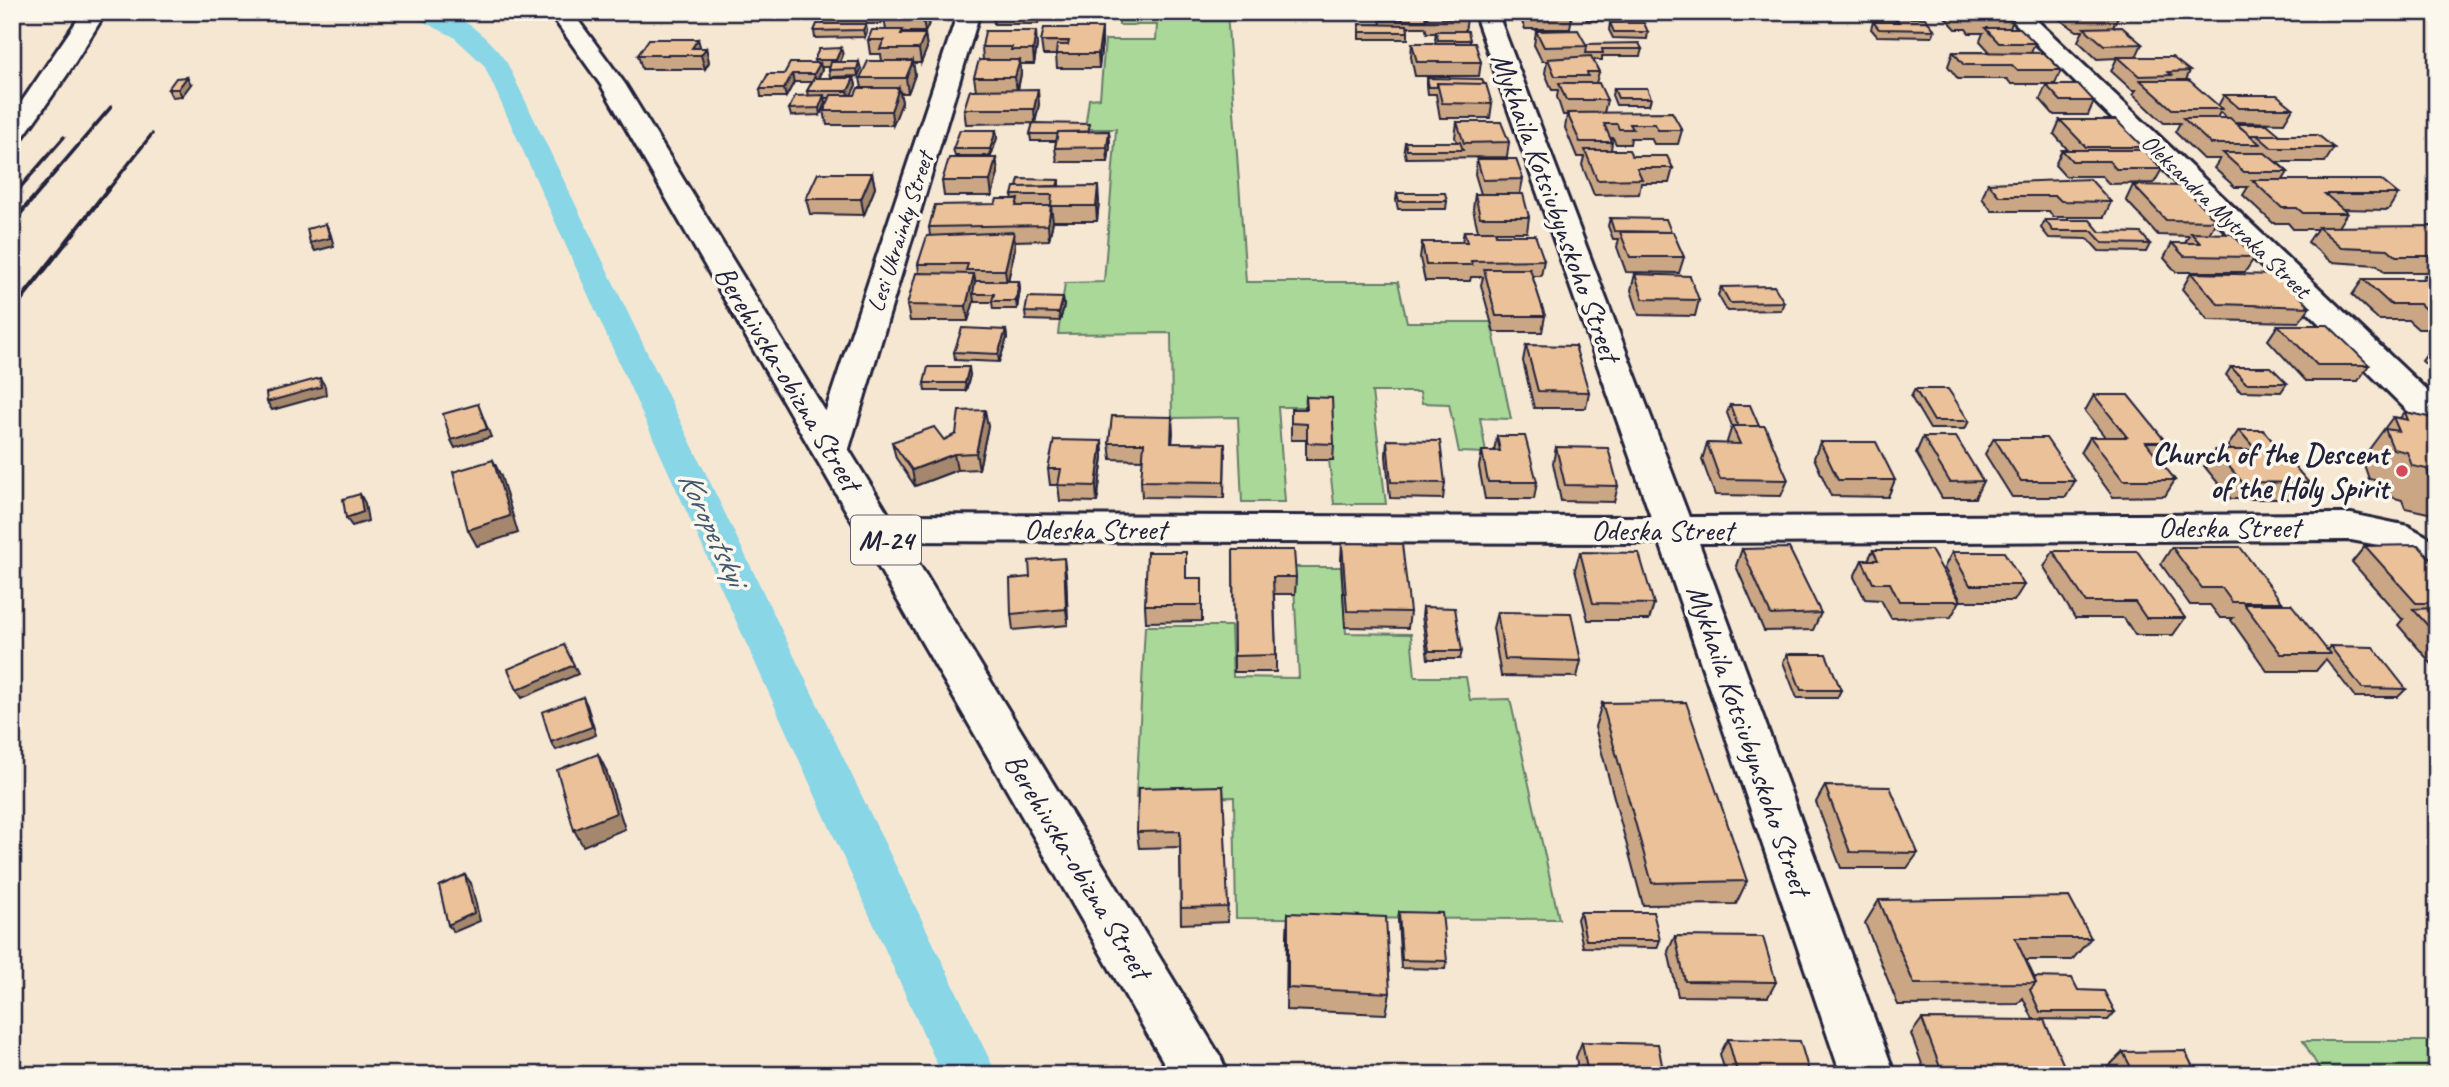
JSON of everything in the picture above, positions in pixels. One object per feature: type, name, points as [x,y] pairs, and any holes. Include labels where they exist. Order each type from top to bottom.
[{"type":"main road","points":[[12,134],[55,75],[95,12]]},
{"type":"main road","name":"Berehivska-obizna Street","points":[[560,12],[613,83],[1201,1075]]},
{"type":"main road","name":"Lesi Ukrainky Street","points":[[830,452],[970,12]]},
{"type":"main road","name":"Mykhaila Kotsiubynskoho Street","points":[[1485,12],[1675,530],[1868,1075]]},
{"type":"main road","name":"Oleksandra Mytraka Street","points":[[2015,12],[2437,420]]},
{"type":"main road","name":"Odeska Street","points":[[879,528],[1675,530],[2351,527],[2394,536],[2437,560]]},
{"type":"green space","points":[[1061,12],[1227,12],[1246,282],[1398,282],[1407,322],[1491,322],[1511,419],[1480,418],[1486,453],[1459,452],[1449,404],[1422,403],[1420,392],[1372,392],[1386,504],[1334,504],[1329,460],[1333,460],[1323,407],[1278,407],[1285,502],[1242,502],[1238,417],[1172,418],[1171,333],[1058,334],[1065,283],[1104,282],[1116,129],[1085,129],[1089,99],[1100,98],[1105,40],[1156,40],[1157,25],[1119,25],[1119,16],[1061,16]]},
{"type":"green space","points":[[1293,567],[1341,567],[1346,633],[1411,634],[1415,677],[1466,677],[1470,700],[1510,699],[1559,919],[1236,918],[1234,797],[1136,798],[1145,626],[1231,626],[1233,677],[1299,678]]},
{"type":"green space","points":[[2303,1041],[2437,1041],[2437,1075],[2323,1075]]},
{"type":"building","points":[[825,12],[882,12],[880,17],[823,18]]},
{"type":"building","points":[[887,12],[926,12],[923,19],[884,18]]},
{"type":"building","points":[[994,12],[1038,12],[1037,17],[993,17]]},
{"type":"building","points":[[1380,12],[1424,12],[1426,20],[1382,20]]},
{"type":"building","points":[[1426,12],[1464,12],[1467,19],[1428,19]]},
{"type":"building","points":[[1525,12],[1571,12],[1572,15],[1527,15]]},
{"type":"building","points":[[1630,12],[1631,13],[1588,13]]},
{"type":"building","points":[[1958,12],[2006,12],[2013,20],[1975,20],[1971,16],[1961,16]]},
{"type":"building","points":[[2075,12],[2113,12],[2118,17],[2083,17]]},
{"type":"building","points":[[1896,18],[1925,18],[1935,30],[1879,29],[1873,22],[1899,22]]},
{"type":"building","points":[[1610,23],[1644,23],[1648,32],[1614,32]]},
{"type":"building","points":[[817,24],[866,24],[863,30],[814,31]]},
{"type":"building","points":[[1359,24],[1407,25],[1408,32],[1360,32]]},
{"type":"building","points":[[2122,27],[2142,44],[2104,45],[2084,28]]},
{"type":"building","points":[[1044,28],[1102,28],[1098,54],[1056,54],[1057,45],[1068,45],[1069,41],[1041,41]]},
{"type":"building","points":[[1985,28],[2020,28],[2035,43],[1999,43]]},
{"type":"building","points":[[872,30],[903,30],[901,34],[925,34],[919,49],[880,49],[884,40],[868,40]]},
{"type":"building","points":[[1578,30],[1587,46],[1544,47],[1536,31]]},
{"type":"building","points":[[985,31],[1036,31],[1033,50],[982,47]]},
{"type":"building","points":[[1436,31],[1468,31],[1470,40],[1438,40]]},
{"type":"building","points":[[649,39],[698,39],[692,48],[706,48],[701,55],[638,55]]},
{"type":"building","points":[[1412,43],[1475,43],[1481,62],[1417,62]]},
{"type":"building","points":[[1639,43],[1642,49],[1602,49],[1603,53],[1586,53],[1586,44]]},
{"type":"building","points":[[841,48],[836,60],[814,60],[819,49]]},
{"type":"building","points":[[1953,52],[2044,53],[2061,70],[2017,70],[2012,65],[1964,65]]},
{"type":"building","points":[[1591,56],[1599,72],[1587,72],[1588,76],[1555,76],[1548,59]]},
{"type":"building","points":[[2118,57],[2172,57],[2190,71],[2168,72],[2172,75],[2139,76]]},
{"type":"building","points":[[979,60],[1020,60],[1015,77],[974,77]]},
{"type":"building","points":[[868,61],[913,61],[906,78],[860,78]]},
{"type":"building","points":[[831,62],[859,62],[857,69],[829,70]]},
{"type":"building","points":[[790,63],[820,63],[814,74],[792,74],[784,89],[760,89],[768,74],[784,74]]},
{"type":"building","points":[[187,77],[178,89],[168,89],[176,78]]},
{"type":"building","points":[[814,78],[854,78],[848,91],[807,91]]},
{"type":"building","points":[[1427,78],[1482,79],[1484,84],[1437,83],[1437,87],[1429,87]]},
{"type":"building","points":[[2140,80],[2189,80],[2222,109],[2172,109]]},
{"type":"building","points":[[1437,83],[1486,84],[1492,104],[1442,103]]},
{"type":"building","points":[[1559,83],[1599,83],[1607,100],[1566,100]]},
{"type":"building","points":[[2046,85],[2079,85],[2094,101],[2061,101]]},
{"type":"building","points":[[858,88],[899,88],[891,111],[824,111],[831,95],[855,95]]},
{"type":"building","points":[[1614,88],[1647,88],[1651,98],[1618,98]]},
{"type":"building","points":[[1038,89],[1034,109],[964,109],[970,90]]},
{"type":"building","points":[[824,95],[819,108],[789,109],[795,96]]},
{"type":"building","points":[[2224,95],[2277,95],[2293,108],[2239,108]]},
{"type":"building","points":[[1672,112],[1682,130],[1658,130],[1655,124],[1630,124],[1633,129],[1619,129],[1617,124],[1604,124],[1612,142],[1580,142],[1567,113]]},
{"type":"building","points":[[2183,118],[2230,118],[2260,144],[2211,144]]},
{"type":"building","points":[[2060,120],[2116,120],[2143,147],[2086,147]]},
{"type":"building","points":[[1457,122],[1501,122],[1509,142],[1464,143]]},
{"type":"building","points":[[1033,123],[1090,124],[1088,132],[1030,134]]},
{"type":"building","points":[[2236,124],[2267,124],[2280,135],[2250,135]]},
{"type":"building","points":[[960,130],[996,130],[990,149],[953,149]]},
{"type":"building","points":[[1109,131],[1107,147],[1055,148],[1058,132]]},
{"type":"building","points":[[2257,135],[2318,135],[2334,148],[2272,148]]},
{"type":"building","points":[[1405,142],[1460,142],[1463,150],[1407,150]]},
{"type":"building","points":[[1585,150],[1629,150],[1632,156],[1667,156],[1673,168],[1637,168],[1642,179],[1597,180]]},
{"type":"building","points":[[2062,150],[2143,150],[2162,169],[2116,169],[2109,161],[2072,161]]},
{"type":"building","points":[[2223,153],[2265,153],[2288,172],[2244,172]]},
{"type":"building","points":[[949,158],[996,158],[990,181],[942,181]]},
{"type":"building","points":[[1477,159],[1516,159],[1523,179],[1483,180]]},
{"type":"building","points":[[818,173],[872,173],[861,199],[806,199]]},
{"type":"building","points":[[1019,179],[1059,180],[1057,186],[1017,187]]},
{"type":"building","points":[[2090,179],[2111,202],[2061,201],[2056,196],[1999,196],[1988,183]]},
{"type":"building","points":[[2252,180],[2381,180],[2398,194],[2325,194],[2347,213],[2303,213],[2297,208],[2282,208]]},
{"type":"building","points":[[2133,185],[2183,186],[2216,221],[2166,220]]},
{"type":"building","points":[[1098,186],[1096,206],[1051,206],[1052,195],[1012,195],[1014,187]]},
{"type":"building","points":[[1397,193],[1445,193],[1447,201],[1399,201]]},
{"type":"building","points":[[1475,194],[1523,194],[1529,217],[1480,217]]},
{"type":"building","points":[[997,199],[1018,199],[1016,206],[1051,206],[1048,225],[929,227],[935,205],[995,204]]},
{"type":"building","points":[[1610,218],[1666,219],[1671,232],[1614,231]]},
{"type":"building","points":[[2045,220],[2090,220],[2100,232],[2141,233],[2150,244],[2103,243],[2092,231],[2053,231]]},
{"type":"building","points":[[326,224],[330,238],[310,243],[307,229]]},
{"type":"building","points":[[2433,226],[2437,229],[2437,256],[2396,256],[2388,249],[2341,247],[2318,227]]},
{"type":"building","points":[[1464,231],[1495,231],[1496,235],[1535,235],[1544,260],[1426,265],[1422,242],[1467,242]]},
{"type":"building","points":[[1014,232],[1005,270],[966,270],[968,264],[918,264],[927,236]]},
{"type":"building","points":[[1620,232],[1673,232],[1684,257],[1630,257]]},
{"type":"building","points":[[2191,233],[2232,234],[2255,257],[2184,256],[2172,243],[2200,243]]},
{"type":"building","points":[[1484,269],[1530,269],[1545,316],[1496,316]]},
{"type":"building","points":[[916,273],[974,274],[966,306],[907,305]]},
{"type":"building","points":[[2191,273],[2280,275],[2310,307],[2218,304]]},
{"type":"building","points":[[1635,274],[1690,276],[1699,300],[1643,299]]},
{"type":"building","points":[[2437,274],[2437,281],[2425,275]]},
{"type":"building","points":[[2363,279],[2435,279],[2437,313],[2429,313],[2420,304],[2390,304]]},
{"type":"building","points":[[975,281],[1019,281],[1016,301],[992,301],[994,294],[973,294]]},
{"type":"building","points":[[1774,286],[1784,302],[1730,303],[1721,287]]},
{"type":"building","points":[[1028,297],[1063,298],[1059,313],[1025,312]]},
{"type":"building","points":[[2278,325],[2328,325],[2369,365],[2317,365]]},
{"type":"building","points":[[962,328],[1006,330],[998,354],[954,352]]},
{"type":"building","points":[[1526,345],[1575,346],[1589,392],[1538,391]]},
{"type":"building","points":[[928,367],[969,367],[965,383],[924,383]]},
{"type":"building","points":[[2231,367],[2271,367],[2287,383],[2246,383]]},
{"type":"building","points":[[320,378],[321,387],[267,402],[266,393]]},
{"type":"building","points":[[1915,389],[1948,389],[1969,421],[1934,421]]},
{"type":"building","points":[[2094,395],[2128,395],[2166,442],[2146,442],[2175,480],[2123,480],[2090,437],[2127,437]]},
{"type":"building","points":[[1306,397],[1332,398],[1334,444],[1307,443],[1307,424],[1291,423],[1291,409],[1307,409]]},
{"type":"building","points":[[478,404],[487,429],[451,440],[443,414]]},
{"type":"building","points":[[1730,405],[1750,405],[1759,426],[1738,426]]},
{"type":"building","points":[[985,410],[976,453],[954,454],[912,470],[892,442],[934,427],[944,440],[956,434],[959,411]]},
{"type":"building","points":[[2405,412],[2437,419],[2437,479],[2430,478],[2427,469],[2412,466],[2407,452],[2393,449],[2385,429],[2399,431],[2393,417],[2408,420]]},
{"type":"building","points":[[1112,416],[1172,417],[1171,443],[1225,444],[1224,482],[1141,481],[1144,443],[1109,443]]},
{"type":"building","points":[[1732,426],[1765,426],[1788,480],[1720,479],[1707,443],[1740,444]]},
{"type":"building","points":[[2239,430],[2263,430],[2309,483],[2242,482],[2215,450],[2256,450]]},
{"type":"building","points":[[1497,436],[1525,436],[1537,482],[1488,482],[1482,451],[1500,451]]},
{"type":"building","points":[[1923,437],[1956,437],[1983,481],[1950,482]]},
{"type":"building","points":[[1994,438],[2046,438],[2075,481],[2021,481]]},
{"type":"building","points":[[1054,440],[1102,441],[1096,486],[1058,485],[1061,469],[1048,469]]},
{"type":"building","points":[[1387,440],[1440,441],[1445,483],[1391,482]]},
{"type":"building","points":[[1820,442],[1876,442],[1895,480],[1838,480]]},
{"type":"building","points":[[1556,447],[1608,448],[1618,486],[1565,485]]},
{"type":"building","points":[[493,460],[510,516],[468,530],[453,472]]},
{"type":"building","points":[[360,494],[363,512],[346,518],[343,499]]},
{"type":"building","points":[[1342,543],[1402,544],[1410,612],[1347,611]]},
{"type":"building","points":[[2418,545],[2437,566],[2437,603],[2416,603],[2365,546]]},
{"type":"building","points":[[2172,547],[2240,547],[2282,602],[2232,602],[2222,588],[2202,588]]},
{"type":"building","points":[[1789,548],[1821,613],[1771,615],[1742,549]]},
{"type":"building","points":[[1233,550],[1294,550],[1296,577],[1273,577],[1276,655],[1234,656]]},
{"type":"building","points":[[1873,550],[1931,550],[1960,601],[1899,601],[1890,583],[1873,583],[1862,560],[1878,560]]},
{"type":"building","points":[[2053,551],[2137,551],[2185,618],[2146,618],[2135,602],[2086,602]]},
{"type":"building","points":[[1147,552],[1186,552],[1186,578],[1202,578],[1202,605],[1145,605]]},
{"type":"building","points":[[1580,552],[1639,553],[1654,604],[1593,603]]},
{"type":"building","points":[[1952,552],[2004,552],[2024,585],[1970,585]]},
{"type":"building","points":[[1064,558],[1066,609],[1011,614],[1010,579],[1030,577],[1029,561]]},
{"type":"building","points":[[2244,604],[2291,604],[2330,654],[2281,654]]},
{"type":"building","points":[[1423,607],[1455,608],[1462,651],[1429,651]]},
{"type":"building","points":[[2437,608],[2437,636],[2413,609]]},
{"type":"building","points":[[1497,612],[1571,613],[1581,661],[1505,659]]},
{"type":"building","points":[[564,645],[574,665],[517,690],[508,669]]},
{"type":"building","points":[[2330,646],[2373,647],[2406,689],[2362,688]]},
{"type":"building","points":[[1787,654],[1826,654],[1841,690],[1801,690]]},
{"type":"building","points":[[583,697],[592,727],[551,742],[542,712]]},
{"type":"building","points":[[1686,702],[1747,881],[1652,883],[1602,703]]},
{"type":"building","points":[[598,754],[616,813],[574,830],[557,770]]},
{"type":"building","points":[[1223,786],[1228,907],[1181,908],[1180,831],[1137,832],[1138,788]]},
{"type":"building","points":[[1825,786],[1890,787],[1918,853],[1850,852]]},
{"type":"building","points":[[465,875],[474,913],[448,925],[439,886]]},
{"type":"building","points":[[2069,897],[2091,938],[2015,938],[2036,983],[1914,984],[1879,900]]},
{"type":"building","points":[[1399,912],[1442,913],[1447,961],[1402,960]]},
{"type":"building","points":[[1580,912],[1653,912],[1660,940],[1586,940]]},
{"type":"building","points":[[1288,913],[1386,917],[1390,993],[1288,988]]},
{"type":"building","points":[[1675,936],[1763,937],[1776,982],[1685,981]]},
{"type":"building","points":[[2034,977],[2072,978],[2078,990],[2104,991],[2115,1012],[2040,1012],[2030,990],[2036,983]]},
{"type":"building","points":[[1922,1019],[2044,1020],[2068,1075],[1943,1075]]},
{"type":"building","points":[[1728,1039],[1800,1041],[1810,1075],[1738,1075]]},
{"type":"building","points":[[1582,1042],[1658,1044],[1664,1075],[1588,1075]]},
{"type":"building","points":[[2185,1051],[2197,1075],[2135,1075],[2123,1052]]},
{"type":"waterway","name":"Koropetskyi","points":[[422,12],[462,32],[479,45],[495,63],[970,1075]]},
{"type":"railway","points":[[40,190],[111,107]]},
{"type":"railway","points":[[108,190],[152,134]]},
{"type":"railway","points":[[18,190],[64,137]]},
{"type":"railway","points":[[12,197],[20,188]]},
{"type":"railway","points":[[12,223],[42,188]]},
{"type":"railway","points":[[12,311],[109,188]]},
{"type":"place","name":"Church of the Descent of the Holy Spirit","points":[[2402,471]]}]
